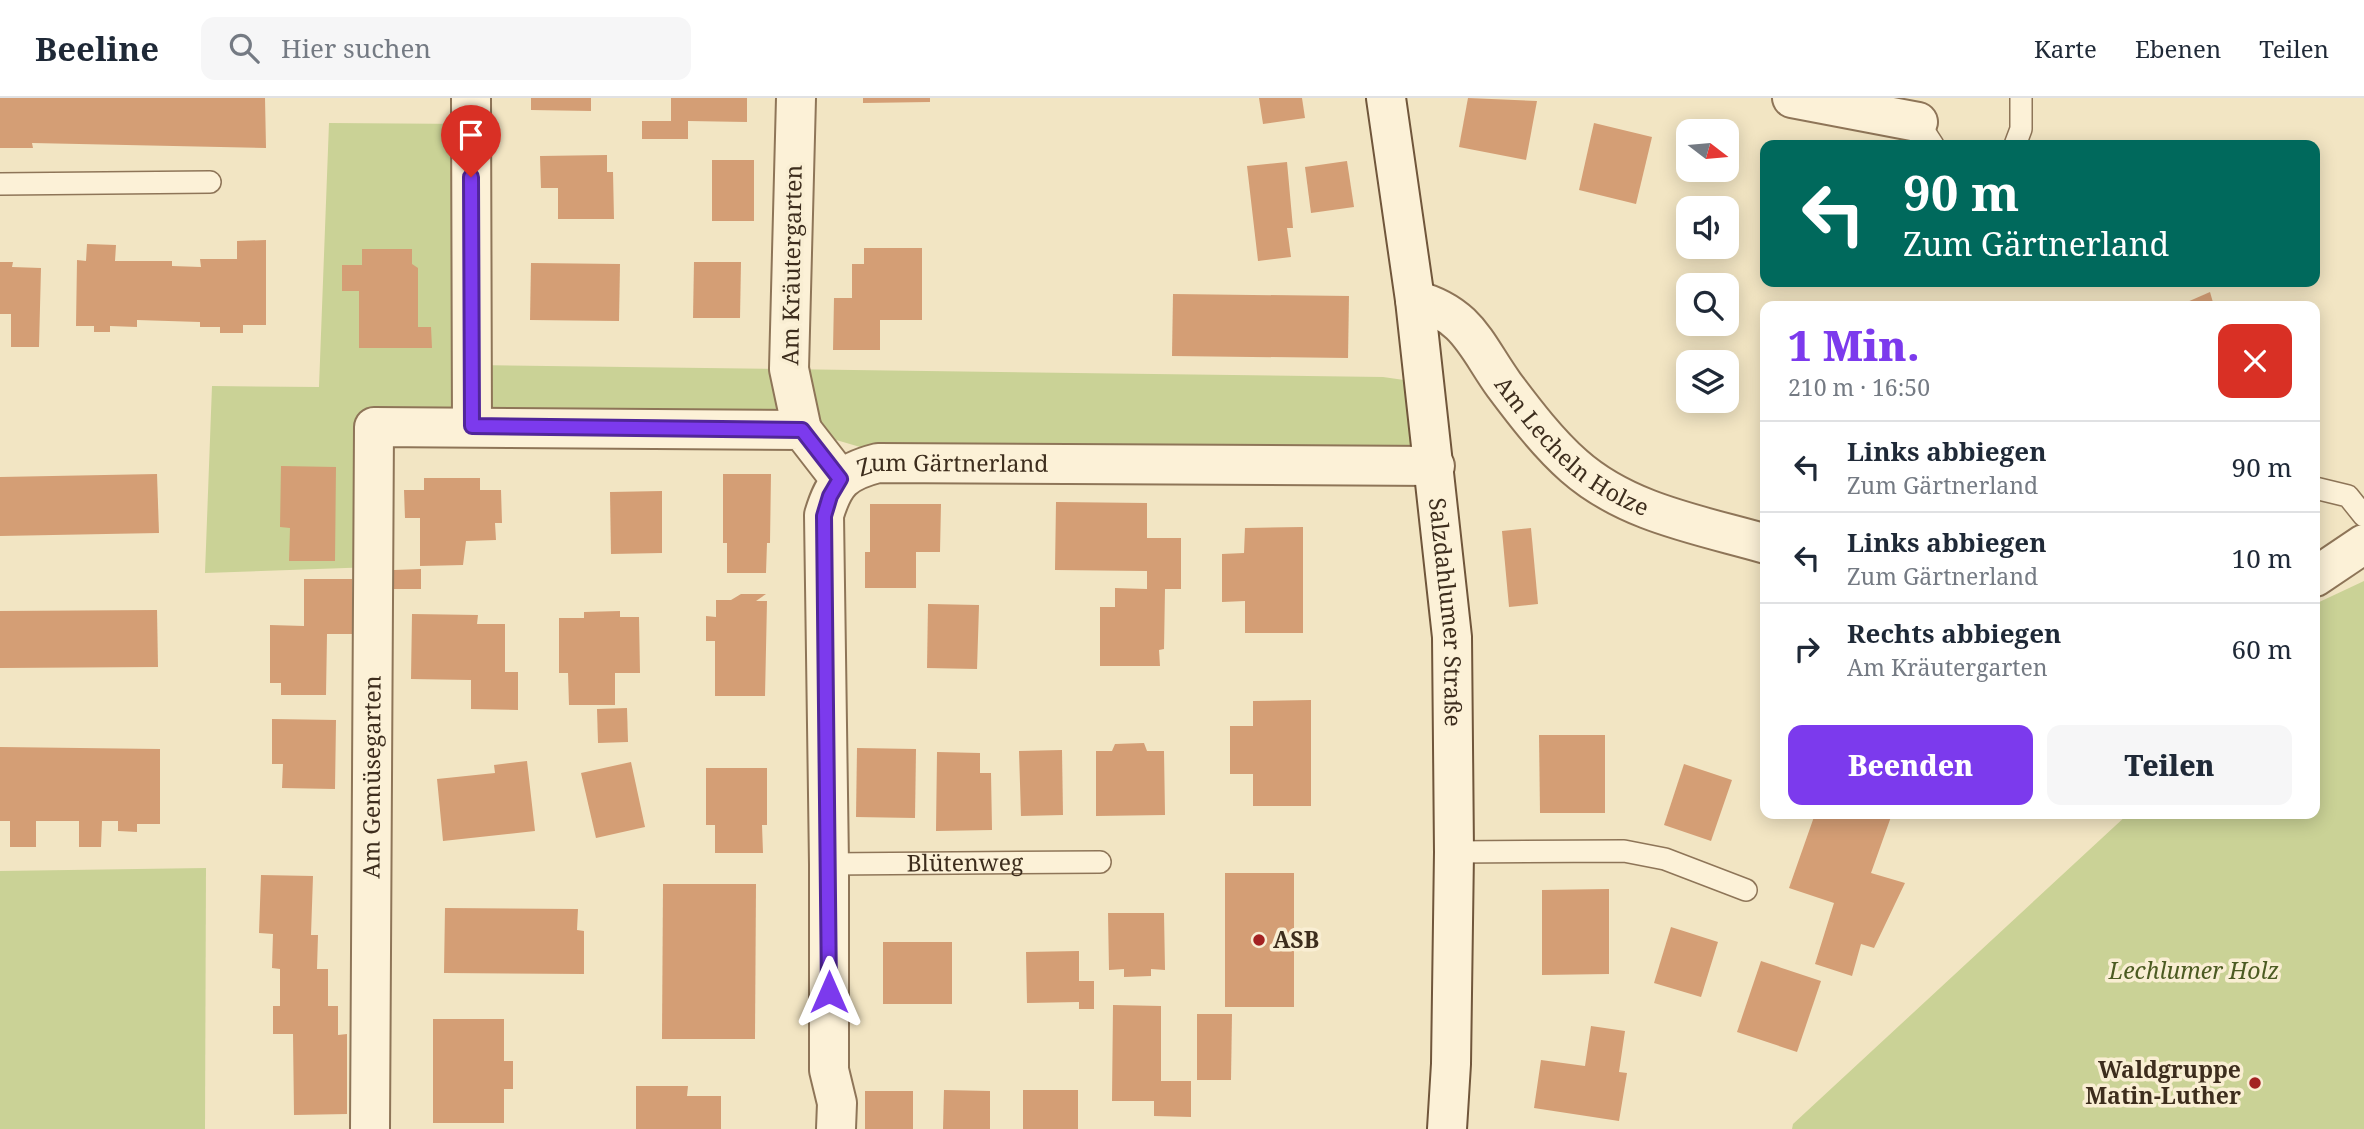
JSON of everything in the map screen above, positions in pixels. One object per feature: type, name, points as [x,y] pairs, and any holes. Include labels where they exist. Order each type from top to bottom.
[{"type":"street","points":[[471,98],[472,426],[802,430]]},
{"type":"street","name":"Am Kräutergarten","points":[[796,98],[789,369],[802,430]]},
{"type":"street","name":"Salzdahlumer Straße","points":[[1386,98],[1415,300],[1452,637],[1454,852],[1451,1065],[1447,1129]]},
{"type":"street","points":[[1792,98],[1925,134]]},
{"type":"street","name":"Am Lecheln Holze","points":[[1415,300],[1438,306],[1459,321],[1475,339],[1504,385],[1545,435],[1574,466],[1611,494],[1651,511],[1760,542]]},
{"type":"street","name":"Am Gemüsegarten","points":[[370,1129],[374,427],[472,426]]},
{"type":"street","name":"Zum Gärtnerland","points":[[802,430],[840,479],[855,469],[878,463],[1435,466]]},
{"type":"street","points":[[836,1129],[836,1103],[828,1070],[830,864],[824,516],[830,496],[840,479]]},
{"type":"street","points":[[2320,574],[2364,544]]},
{"type":"lane","points":[[2017,140],[2021,129],[2021,98]]},
{"type":"lane","points":[[0,184],[210,182]]},
{"type":"lane","points":[[2320,489],[2348,496],[2364,516]]},
{"type":"lane","points":[[1454,852],[1624,851],[1665,859],[1746,890]]},
{"type":"lane","name":"Blütenweg","points":[[830,864],[1100,862]]},
{"type":"green space","points":[[329,123],[471,124],[473,365],[1383,377],[1425,383],[1435,466],[867,449],[802,430],[374,427],[374,567],[205,573],[212,386],[319,387]]},
{"type":"green space","name":"Lechlumer Holz","points":[[2364,581],[2364,1129],[1792,1129],[1793,1124],[2123,819],[2320,819],[2320,602]]},
{"type":"green space","points":[[206,868],[205,1129],[0,1129],[0,871]]},
{"type":"building","points":[[0,98],[265,98],[266,148],[32,143],[33,148],[0,148]]},
{"type":"building","points":[[531,98],[591,98],[591,111],[531,110]]},
{"type":"building","points":[[671,98],[747,98],[747,122],[688,121],[688,139],[642,139],[642,121],[671,121]]},
{"type":"building","points":[[863,98],[930,98],[930,102],[863,103]]},
{"type":"building","points":[[1259,98],[1302,98],[1305,118],[1263,124]]},
{"type":"building","points":[[1468,98],[1537,101],[1526,160],[1459,147]]},
{"type":"building","points":[[1594,123],[1652,137],[1636,204],[1579,190]]},
{"type":"building","points":[[607,155],[607,172],[613,172],[614,219],[558,219],[558,188],[541,188],[540,156]]},
{"type":"building","points":[[712,160],[754,160],[754,221],[712,221]]},
{"type":"building","points":[[1347,161],[1354,207],[1311,213],[1305,167]]},
{"type":"building","points":[[1287,162],[1293,228],[1287,228],[1291,257],[1258,261],[1247,166]]},
{"type":"building","points":[[266,240],[266,325],[243,325],[243,333],[220,333],[220,327],[200,327],[200,322],[137,320],[137,327],[110,326],[110,332],[94,332],[94,326],[76,326],[77,260],[86,261],[87,244],[116,245],[115,261],[172,261],[172,266],[201,267],[200,259],[237,259],[237,241]]},
{"type":"building","points":[[864,248],[922,248],[922,320],[880,320],[880,350],[833,350],[834,298],[852,298],[852,264],[864,264]]},
{"type":"building","points":[[362,249],[412,249],[412,264],[418,268],[418,327],[431,327],[432,348],[359,348],[359,291],[342,291],[342,265],[362,265]]},
{"type":"building","points":[[0,262],[13,262],[12,267],[41,268],[39,347],[11,347],[11,314],[0,314]]},
{"type":"building","points":[[694,262],[741,262],[740,318],[693,318]]},
{"type":"building","points":[[531,263],[620,264],[619,321],[530,320]]},
{"type":"building","points":[[2210,292],[2213,301],[2189,301]]},
{"type":"building","points":[[1173,294],[1349,296],[1348,358],[1172,356]]},
{"type":"building","points":[[281,466],[336,467],[335,561],[289,561],[290,528],[280,527]]},
{"type":"building","points":[[157,474],[159,533],[0,536],[0,477]]},
{"type":"building","points":[[723,474],[771,474],[770,543],[767,543],[766,573],[727,573],[727,543],[723,543]]},
{"type":"building","points":[[424,478],[480,478],[480,490],[501,490],[502,523],[495,523],[496,540],[466,541],[463,565],[420,566],[420,518],[405,518],[404,490],[424,490]]},
{"type":"building","points":[[662,491],[662,553],[611,554],[610,492]]},
{"type":"building","points":[[1056,502],[1147,503],[1147,538],[1181,538],[1181,589],[1165,589],[1164,649],[1159,650],[1160,666],[1100,666],[1100,607],[1115,607],[1115,588],[1147,589],[1147,571],[1055,570]]},
{"type":"building","points":[[870,504],[941,504],[940,552],[916,552],[916,588],[865,588],[865,552],[870,552]]},
{"type":"building","points":[[1303,527],[1303,633],[1245,633],[1245,601],[1222,602],[1222,554],[1244,553],[1245,528]]},
{"type":"building","points":[[1531,528],[1538,604],[1509,607],[1502,531]]},
{"type":"building","points":[[421,569],[421,589],[394,589],[394,570]]},
{"type":"building","points":[[304,579],[352,579],[352,634],[327,634],[326,695],[281,695],[281,683],[270,683],[270,625],[304,626]]},
{"type":"building","points":[[741,594],[766,594],[756,601],[767,601],[765,696],[715,696],[715,641],[706,641],[706,616],[716,617],[716,600],[731,600]]},
{"type":"building","points":[[928,604],[979,605],[977,669],[927,668]]},
{"type":"building","points":[[157,610],[158,667],[0,668],[0,611]]},
{"type":"building","points":[[620,611],[620,617],[639,617],[640,673],[615,673],[615,705],[569,705],[568,673],[559,673],[559,618],[584,618],[584,612]]},
{"type":"building","points":[[412,614],[478,615],[477,624],[505,624],[505,672],[518,672],[518,710],[471,709],[471,680],[411,679]]},
{"type":"building","points":[[1311,700],[1311,806],[1253,806],[1253,774],[1230,774],[1230,726],[1253,726],[1253,701]]},
{"type":"building","points":[[627,708],[628,742],[598,743],[597,709]]},
{"type":"building","points":[[272,719],[336,720],[335,789],[282,788],[283,764],[272,764]]},
{"type":"building","points":[[1539,735],[1605,735],[1605,813],[1540,813]]},
{"type":"building","points":[[1144,743],[1147,751],[1164,751],[1165,815],[1096,816],[1096,751],[1112,751],[1115,744]]},
{"type":"building","points":[[0,747],[160,749],[160,824],[137,824],[137,832],[118,831],[118,821],[102,821],[101,847],[79,847],[79,821],[36,821],[36,847],[10,847],[10,821],[0,821]]},
{"type":"building","points":[[857,748],[916,749],[915,818],[856,817]]},
{"type":"building","points":[[1062,750],[1063,815],[1021,816],[1019,751]]},
{"type":"building","points":[[937,752],[980,753],[980,773],[991,773],[992,830],[936,831]]},
{"type":"building","points":[[527,761],[535,831],[443,841],[437,779],[495,773],[494,765]]},
{"type":"building","points":[[631,762],[645,827],[596,838],[581,773]]},
{"type":"building","points":[[1684,764],[1732,780],[1711,841],[1664,825]]},
{"type":"building","points":[[706,768],[767,768],[767,825],[762,825],[763,853],[715,853],[715,825],[706,825]]},
{"type":"building","points":[[1813,819],[1890,819],[1871,873],[1905,883],[1874,948],[1861,944],[1852,976],[1815,964],[1834,903],[1789,888]]},
{"type":"building","name":"ASB","points":[[1225,873],[1294,873],[1294,1007],[1225,1007]]},
{"type":"building","points":[[261,875],[313,876],[311,935],[318,935],[317,969],[328,969],[328,1006],[338,1006],[338,1035],[347,1034],[347,1114],[294,1115],[293,1034],[273,1034],[273,1006],[280,1006],[280,969],[272,968],[273,934],[259,933]]},
{"type":"building","points":[[663,884],[756,884],[755,1039],[662,1039]]},
{"type":"building","points":[[1609,889],[1609,974],[1542,975],[1542,890]]},
{"type":"building","points":[[445,908],[578,909],[577,930],[584,931],[584,974],[444,973]]},
{"type":"building","points":[[1108,913],[1164,913],[1165,970],[1151,969],[1151,976],[1124,977],[1124,969],[1109,970]]},
{"type":"building","points":[[1671,927],[1718,942],[1701,997],[1654,983]]},
{"type":"building","points":[[883,942],[952,942],[952,1004],[883,1004]]},
{"type":"building","points":[[1079,951],[1079,981],[1094,981],[1094,1009],[1079,1009],[1079,1002],[1027,1003],[1026,952]]},
{"type":"building","points":[[1761,961],[1821,981],[1797,1052],[1737,1032]]},
{"type":"building","points":[[1113,1005],[1161,1006],[1161,1081],[1191,1081],[1191,1117],[1154,1116],[1154,1101],[1112,1101]]},
{"type":"building","points":[[1197,1014],[1232,1014],[1231,1080],[1197,1080]]},
{"type":"building","points":[[433,1019],[504,1019],[504,1061],[513,1061],[513,1089],[504,1089],[504,1123],[433,1123]]},
{"type":"building","points":[[1591,1026],[1625,1031],[1619,1072],[1627,1073],[1619,1121],[1534,1108],[1541,1060],[1585,1066]]},
{"type":"building","points":[[636,1086],[688,1086],[687,1096],[721,1096],[721,1129],[636,1129]]},
{"type":"building","points":[[944,1090],[990,1091],[990,1129],[943,1129]]},
{"type":"building","points":[[1023,1090],[1078,1090],[1078,1129],[1023,1129]]},
{"type":"building","points":[[865,1091],[913,1091],[913,1129],[865,1129]]},
{"type":"place","name":"ASB","points":[[1259,940]]},
{"type":"place","name":"Waldgruppe Matin-Luther","points":[[2255,1083]]},
{"type":"route","points":[[471,177],[472,426],[802,430],[840,479],[830,496],[824,516],[830,864],[829,992]]}]
